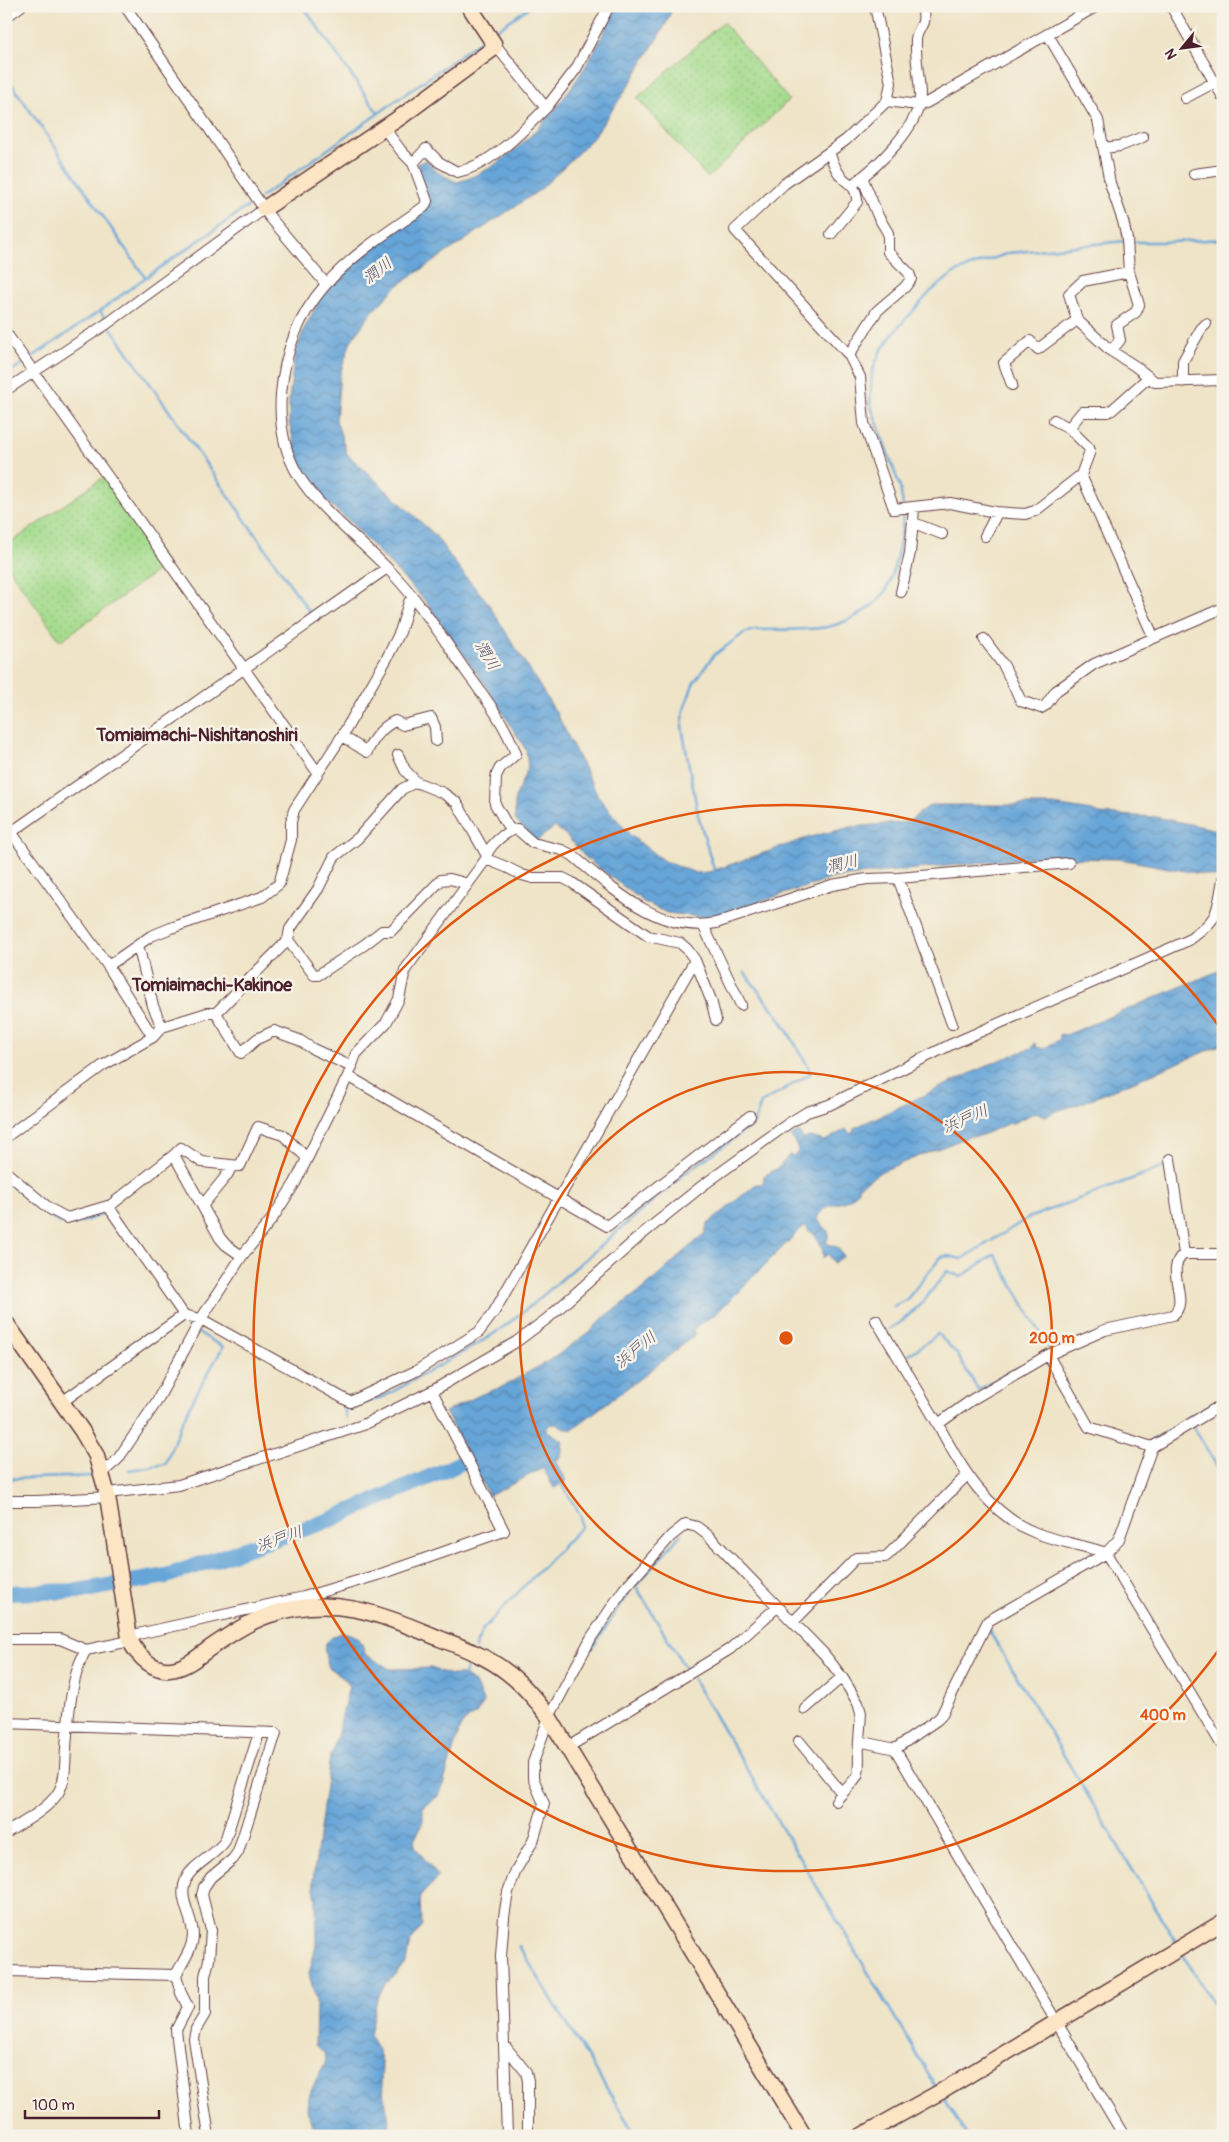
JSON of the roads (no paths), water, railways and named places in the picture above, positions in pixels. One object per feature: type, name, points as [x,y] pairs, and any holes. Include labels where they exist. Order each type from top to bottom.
[{"type":"street","points":[[6,17],[21,6]]},
{"type":"street","points":[[125,6],[264,209],[326,284]]},
{"type":"street","points":[[469,6],[489,35],[546,108]]},
{"type":"street","points":[[413,163],[426,148],[439,162],[457,172],[472,169],[518,136],[546,108],[576,70],[609,6]]},
{"type":"street","points":[[875,6],[891,83],[887,101],[857,130],[829,153],[784,184],[735,230],[849,355],[860,377],[864,424],[894,509],[912,509],[950,503],[995,512],[1025,514],[1035,511],[1081,475],[1090,451],[1068,428],[1054,420]]},
{"type":"street","points":[[853,184],[903,138],[918,106],[920,97],[916,67],[916,37],[923,19],[923,6]]},
{"type":"street","points":[[1171,6],[1223,97]]},
{"type":"street","points":[[887,101],[918,106],[1048,35],[1093,7]]},
{"type":"street","points":[[6,390],[32,369],[99,330],[264,209],[389,125],[491,51],[495,46],[489,35]]},
{"type":"street","points":[[1048,35],[1098,120],[1110,183],[1127,238],[1129,272],[1138,308],[1117,325],[1120,340],[1111,351]]},
{"type":"street","points":[[1185,98],[1215,82]]},
{"type":"street","points":[[389,125],[402,152],[413,163],[427,201],[424,207],[356,254],[326,284],[306,311],[295,332],[283,370],[280,404],[283,434],[288,454],[297,473],[312,494],[387,568],[413,598],[484,697],[511,739],[516,754],[500,768],[496,776],[495,804],[508,832]]},
{"type":"street","points":[[1104,148],[1120,146],[1143,137]]},
{"type":"street","points":[[829,153],[838,172],[853,184],[857,202],[831,234]]},
{"type":"street","points":[[1194,174],[1223,170]]},
{"type":"street","points":[[849,355],[877,312],[905,287],[911,278],[910,273],[888,252],[888,233],[878,216],[862,177]]},
{"type":"street","points":[[1129,272],[1083,281],[1069,294],[1077,320],[1111,351],[1160,383],[1223,380]]},
{"type":"street","points":[[1012,385],[1004,363],[1030,341],[1038,349],[1077,320]]},
{"type":"street","points":[[1183,382],[1184,361],[1201,329],[1206,324]]},
{"type":"street","points":[[6,333],[318,773]]},
{"type":"street","points":[[1068,428],[1082,412],[1108,412],[1112,410],[1149,377]]},
{"type":"street","points":[[1081,475],[1154,638]]},
{"type":"street","points":[[901,592],[914,523],[912,509]]},
{"type":"street","points":[[985,536],[993,522],[995,512]]},
{"type":"street","points":[[914,523],[942,534]]},
{"type":"street","points":[[153,1037],[108,966],[8,831],[387,568]]},
{"type":"street","points":[[108,966],[151,936],[262,897],[279,884],[291,840],[291,822],[294,810],[342,736],[400,632],[409,602],[413,598]]},
{"type":"street","points":[[984,639],[1004,666],[1021,701],[1041,708],[1046,705],[1056,691],[1094,664],[1223,608]]},
{"type":"street","points":[[342,736],[367,752],[385,725],[395,721],[403,726],[431,718],[435,727],[436,741]]},
{"type":"street","points":[[398,755],[405,770],[416,782],[443,793],[457,803],[487,855],[528,877],[563,878],[648,936],[680,943],[687,949],[694,960],[711,1000],[716,1020]]},
{"type":"street","points":[[6,1137],[102,1066],[153,1037],[162,1027],[207,1013],[216,1013],[288,940],[290,929],[318,889],[334,857],[358,838],[402,789],[416,782]]},
{"type":"street","points":[[102,1473],[118,1459],[157,1401],[201,1318],[242,1256],[272,1219],[295,1183],[350,1072],[356,1054],[386,1023],[399,999],[405,970],[487,855],[508,832],[517,830],[533,843],[562,850],[572,855],[635,904],[655,916],[703,926],[832,885],[867,879],[1069,863]]},
{"type":"street","points":[[898,878],[952,1024]]},
{"type":"street","points":[[288,940],[314,975],[318,975],[364,945],[382,930],[391,931],[441,880],[450,879],[468,884]]},
{"type":"street","points":[[6,1500],[37,1502],[179,1485],[363,1425],[432,1391],[516,1342],[540,1324],[641,1235],[695,1192],[808,1112],[829,1105],[952,1044],[1189,940],[1205,929],[1217,915],[1223,879]]},
{"type":"street","points":[[703,926],[741,1005]]},
{"type":"street","points":[[138,945],[153,1006],[162,1027]]},
{"type":"street","points":[[108,1206],[184,1315],[201,1318],[350,1402],[416,1371],[480,1332],[494,1312],[694,960]]},
{"type":"street","points":[[216,1013],[241,1053],[257,1039],[274,1032],[299,1040],[606,1226],[750,1116]]},
{"type":"street","points":[[6,1172],[50,1209],[67,1218],[108,1206],[125,1195],[181,1148],[202,1162],[240,1166],[258,1127],[283,1135],[307,1158]]},
{"type":"street","points":[[174,1155],[220,1238],[242,1256]]},
{"type":"street","points":[[1170,1159],[1184,1254]]},
{"type":"street","points":[[202,1206],[227,1176],[232,1166]]},
{"type":"street","points":[[938,1424],[973,1399],[1048,1355],[1105,1330],[1173,1315],[1178,1311],[1179,1304],[1176,1266],[1179,1257],[1184,1254],[1223,1254]]},
{"type":"street","points":[[62,1402],[184,1315]]},
{"type":"street","points":[[876,1320],[967,1475],[996,1508],[1016,1524],[1036,1533],[1089,1547],[1106,1554],[1223,1746]]},
{"type":"street","points":[[6,1323],[62,1402],[96,1455],[107,1495],[128,1634],[140,1657],[155,1667],[173,1669],[189,1663],[237,1630],[260,1618],[293,1609],[329,1605],[350,1607],[378,1614],[455,1644],[486,1658],[517,1680],[549,1717],[568,1747],[804,2136]]},
{"type":"street","points":[[1048,1355],[1089,1427],[1152,1447]]},
{"type":"street","points":[[6,1639],[60,1639],[82,1649],[128,1634],[138,1634],[313,1594],[384,1573],[504,1530],[432,1391]]},
{"type":"street","points":[[895,1749],[941,1716],[988,1620],[1106,1554],[1119,1539],[1152,1447],[1223,1404]]},
{"type":"street","points":[[793,1622],[856,1558],[885,1557],[889,1554],[967,1475]]},
{"type":"street","points":[[507,2136],[501,1956],[508,1892],[516,1870],[540,1822],[544,1804],[533,1778],[533,1763],[549,1717],[591,1638],[624,1589],[671,1536],[686,1524],[697,1527],[709,1536],[824,1654],[842,1677],[858,1703],[861,1713],[858,1773],[855,1779],[838,1796],[799,1741]]},
{"type":"street","points":[[568,1747],[730,1649],[777,1607]]},
{"type":"street","points":[[6,1833],[45,1806],[58,1793],[63,1778],[67,1727],[82,1649]]},
{"type":"street","points":[[805,1709],[842,1677]]},
{"type":"street","points":[[6,1723],[67,1727],[276,1733],[238,1852],[233,1859],[211,1877],[204,1887],[202,1896],[211,1930],[206,1973],[205,2014],[196,2029],[194,2039],[209,2136]]},
{"type":"street","points":[[189,2136],[176,2030],[188,2007],[181,1993],[176,1975],[190,1948],[193,1937],[192,1926],[184,1901],[184,1884],[192,1870],[218,1851],[225,1841],[259,1733]]},
{"type":"street","points":[[859,1741],[895,1749],[1124,2136]]},
{"type":"street","points":[[860,2136],[938,2093],[1223,1922]]},
{"type":"street","points":[[6,1971],[176,1975]]},
{"type":"street","points":[[504,2045],[526,2072],[528,2081],[528,2136]]},
{"type":"water","name":"潤川","points":[[615,6],[673,6],[666,24],[626,90],[592,139],[541,189],[397,286],[372,312],[351,341],[340,374],[336,420],[347,454],[434,534],[465,576],[486,600],[557,714],[599,798],[630,835],[664,861],[696,873],[709,872],[810,837],[851,827],[908,822],[930,805],[1054,805],[1092,811],[1099,814],[1156,817],[1223,831],[1223,878],[1120,859],[1059,858],[1057,855],[836,877],[716,916],[701,917],[667,913],[644,902],[586,858],[566,835],[555,827],[536,841],[515,820],[515,798],[528,767],[526,750],[486,686],[426,602],[351,523],[324,499],[302,472],[289,423],[289,400],[295,353],[305,327],[319,301],[337,278],[372,248],[426,209],[417,164],[426,160],[439,173],[457,182],[482,172],[507,156],[531,135],[573,85],[605,31]]},
{"type":"water","points":[[1223,969],[1223,1044],[1082,1103],[1046,1116],[1036,1112],[980,1136],[970,1136],[882,1171],[858,1187],[858,1191],[849,1199],[827,1207],[817,1219],[828,1231],[828,1239],[826,1241],[828,1244],[837,1247],[844,1256],[834,1263],[828,1254],[823,1258],[820,1242],[806,1226],[803,1227],[717,1313],[693,1329],[695,1335],[655,1367],[571,1430],[555,1424],[549,1425],[546,1430],[563,1441],[561,1457],[555,1461],[567,1481],[554,1488],[543,1468],[489,1496],[445,1412],[482,1394],[502,1387],[552,1359],[591,1331],[602,1319],[649,1284],[705,1233],[707,1225],[756,1184],[763,1184],[764,1176],[779,1167],[790,1154],[792,1156],[797,1154],[798,1149],[791,1136],[799,1132],[803,1139],[810,1137],[825,1141],[846,1129],[850,1134],[854,1131],[854,1128],[997,1061],[1032,1048],[1035,1043],[1037,1047],[1043,1049],[1060,1039],[1060,1034],[1066,1035]]},
{"type":"water","points":[[342,1632],[358,1638],[365,1654],[390,1669],[431,1668],[451,1675],[464,1675],[475,1683],[484,1703],[476,1714],[464,1722],[460,1728],[440,1795],[423,1807],[423,1822],[414,1841],[416,1848],[438,1876],[420,1897],[423,1925],[410,1942],[406,1963],[378,1995],[369,2034],[379,2052],[382,2067],[381,2081],[392,2136],[319,2136],[309,2117],[307,2108],[313,2087],[326,2061],[325,2054],[315,2045],[316,2000],[309,1974],[317,1940],[316,1900],[313,1880],[330,1756],[334,1749],[349,1686],[346,1680],[329,1668],[325,1655],[325,1646],[330,1639]]},
{"type":"waterway","points":[[303,6],[378,113]]},
{"type":"waterway","points":[[493,32],[531,6]]},
{"type":"waterway","points":[[261,197],[484,38]]},
{"type":"waterway","points":[[6,76],[145,277]]},
{"type":"waterway","points":[[106,320],[100,311],[256,201]]},
{"type":"waterway","points":[[1131,242],[1223,239]]},
{"type":"waterway","points":[[903,505],[900,487],[870,403],[872,372],[880,352],[895,331],[930,292],[954,273],[969,267],[1009,253],[1125,241]]},
{"type":"waterway","points":[[28,360],[100,311]]},
{"type":"waterway","points":[[109,325],[313,617]]},
{"type":"waterway","points":[[6,374],[24,363]]},
{"type":"waterway","points":[[715,873],[698,815],[682,727],[684,710],[693,684],[713,656],[744,633],[754,630],[827,627],[851,619],[874,604],[885,592],[892,576],[900,540],[903,510]]},
{"type":"waterway","points":[[346,1418],[344,1410],[385,1396],[501,1329],[533,1304],[684,1174],[754,1124],[761,1103],[810,1074],[809,1068],[781,1020],[744,972]]},
{"type":"waterway","points":[[894,1306],[907,1299],[941,1257],[948,1256],[962,1259],[1028,1218],[1169,1165]]},
{"type":"waterway","points":[[6,1179],[44,1212],[66,1224],[88,1220],[108,1212]]},
{"type":"waterway","points":[[889,1329],[901,1322],[923,1302],[947,1271],[961,1277],[995,1254],[1050,1350]]},
{"type":"waterway","points":[[183,1319],[189,1328]]},
{"type":"waterway","points":[[129,1470],[166,1464],[184,1418],[223,1347],[199,1333]]},
{"type":"waterway","points":[[909,1355],[938,1334],[957,1354],[978,1390],[1018,1367]]},
{"type":"waterway","points":[[1185,1419],[1223,1398]]},
{"type":"waterway","points":[[1150,1442],[1181,1423]]},
{"type":"waterway","points":[[1193,1427],[1223,1476]]},
{"type":"waterway","name":"浜戸川","points":[[6,1593],[78,1591],[166,1576],[327,1521],[483,1452]]},
{"type":"waterway","points":[[6,1479],[94,1476]]},
{"type":"waterway","points":[[475,1648],[483,1629],[581,1527],[581,1517],[561,1482]]},
{"type":"waterway","points":[[591,1650],[632,1587],[638,1584],[681,1534]]},
{"type":"waterway","points":[[637,1588],[687,1671]]},
{"type":"waterway","points":[[988,1629],[1177,1944]]},
{"type":"waterway","points":[[464,1675],[471,1658]]},
{"type":"waterway","points":[[693,1679],[937,2088]]},
{"type":"waterway","points":[[519,1946],[636,2136]]},
{"type":"waterway","points":[[1182,1953],[1223,2020]]},
{"type":"waterway","points":[[943,2097],[967,2136]]},
{"type":"district","name":"Tomiaimachi-Nishitanoshiri","points":[[197,735]]},
{"type":"district","name":"Tomiaimachi-Kakinoe","points":[[212,985]]}]
